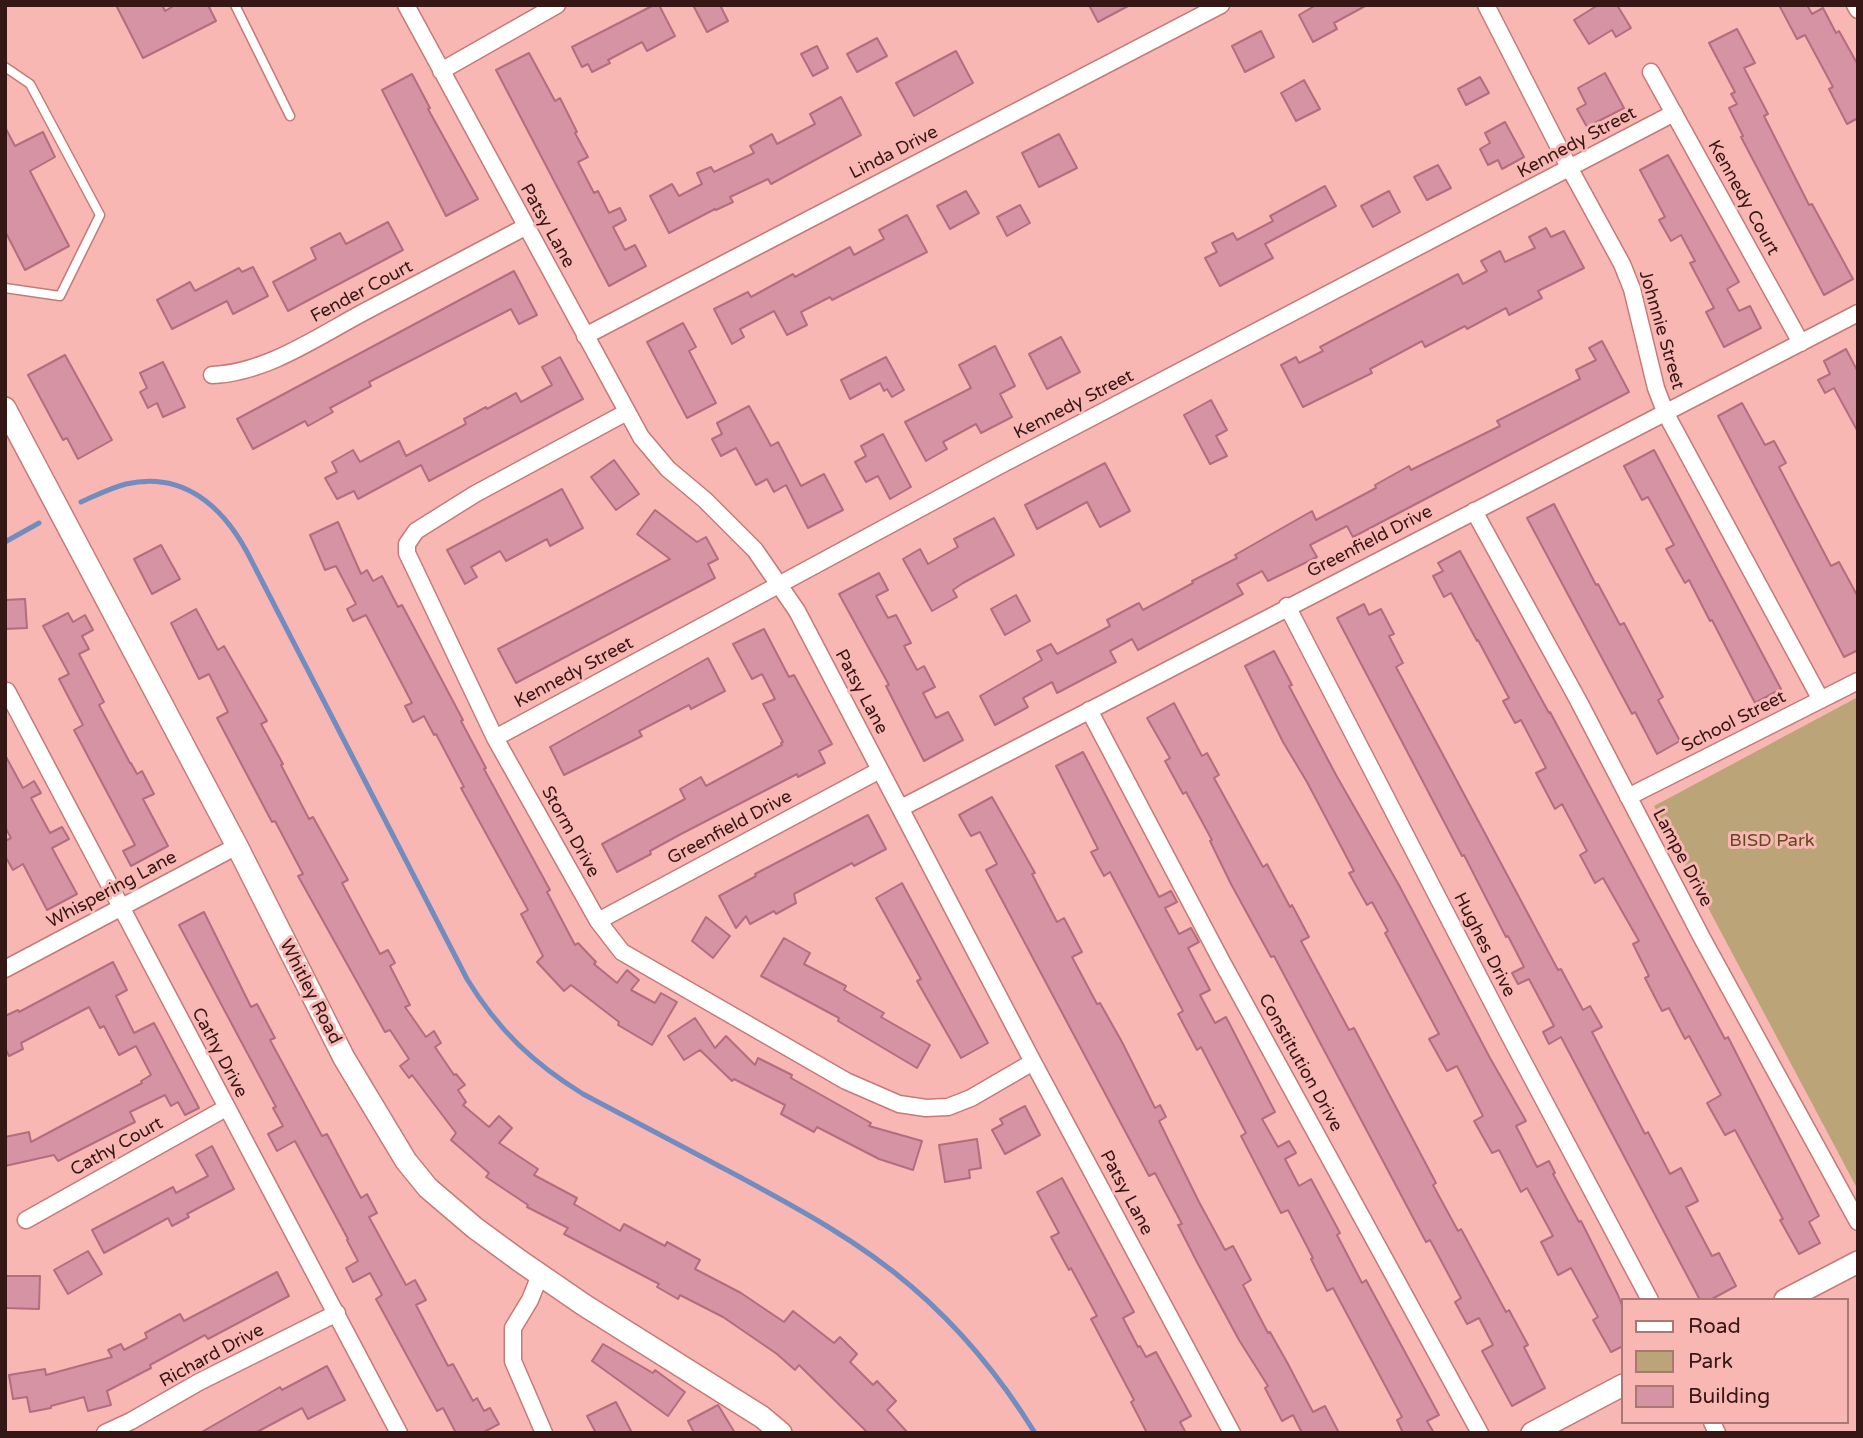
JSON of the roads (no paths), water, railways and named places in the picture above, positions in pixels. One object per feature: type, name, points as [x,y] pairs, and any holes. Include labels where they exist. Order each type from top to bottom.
[{"type":"street","name":"Patsy Lane","points":[[406,5],[585,336],[627,412],[654,454],[755,550],[796,611],[1232,1433]]},
{"type":"street","points":[[441,71],[557,5]]},
{"type":"street","name":"Linda Drive","points":[[585,336],[1221,5]]},
{"type":"street","name":"Johnnie Street","points":[[1486,5],[1622,264],[1632,289],[1656,388],[1666,414],[1821,700]]},
{"type":"street","points":[[1855,5],[1858,10]]},
{"type":"street","name":"Kennedy Court","points":[[1651,72],[1801,343]]},
{"type":"street","name":"Kennedy Street","points":[[495,738],[1009,460],[1674,113]]},
{"type":"street","name":"Fender Court","points":[[212,375],[251,370],[525,227]]},
{"type":"street","name":"Greenfield Drive","points":[[901,808],[1287,606],[1856,317]]},
{"type":"street","name":"Whitley Road","points":[[5,408],[237,846],[344,1058],[406,1161],[428,1188],[475,1228],[540,1275],[762,1417],[781,1433]]},
{"type":"street","name":"Storm Drive","points":[[627,412],[475,494],[416,531],[407,544],[407,554],[495,738],[598,921],[622,952],[846,1082],[899,1104],[926,1108],[948,1107],[971,1098],[1033,1062]]},
{"type":"street","name":"Lampe Drive","points":[[1474,511],[1702,939],[1858,1222]]},
{"type":"street","name":"Hughes Drive","points":[[1287,606],[1649,1298]]},
{"type":"street","name":"School Street","points":[[1628,797],[1858,681]]},
{"type":"street","name":"Cathy Drive","points":[[7,691],[399,1433]]},
{"type":"street","name":"Constitution Drive","points":[[1089,709],[1222,961],[1480,1433]]},
{"type":"street","name":"Greenfield Drive","points":[[598,921],[880,770]]},
{"type":"street","name":"Whispering Lane","points":[[5,969],[237,846]]},
{"type":"street","name":"Cathy Court","points":[[26,1220],[226,1108]]},
{"type":"street","points":[[1789,1298],[1858,1262]]},
{"type":"street","points":[[540,1275],[530,1300],[513,1328],[513,1361],[544,1433]]},
{"type":"street","name":"Richard Drive","points":[[105,1433],[199,1382],[337,1313]]},
{"type":"street","points":[[1532,1433],[1622,1386]]},
{"type":"lane","points":[[235,5],[290,116]]},
{"type":"lane","points":[[5,66],[30,84],[100,215],[60,296],[5,288]]},
{"type":"waterway","points":[[81,502],[126,484],[147,481],[183,488],[213,507],[226,520],[247,552],[467,979],[504,1030],[548,1070],[583,1094],[806,1214],[871,1255],[930,1303],[963,1337],[994,1374],[1035,1433]]},
{"type":"waterway","points":[[5,542],[39,523]]},
{"type":"park label","name":"BISD Park","points":[[1772,841]]}]
